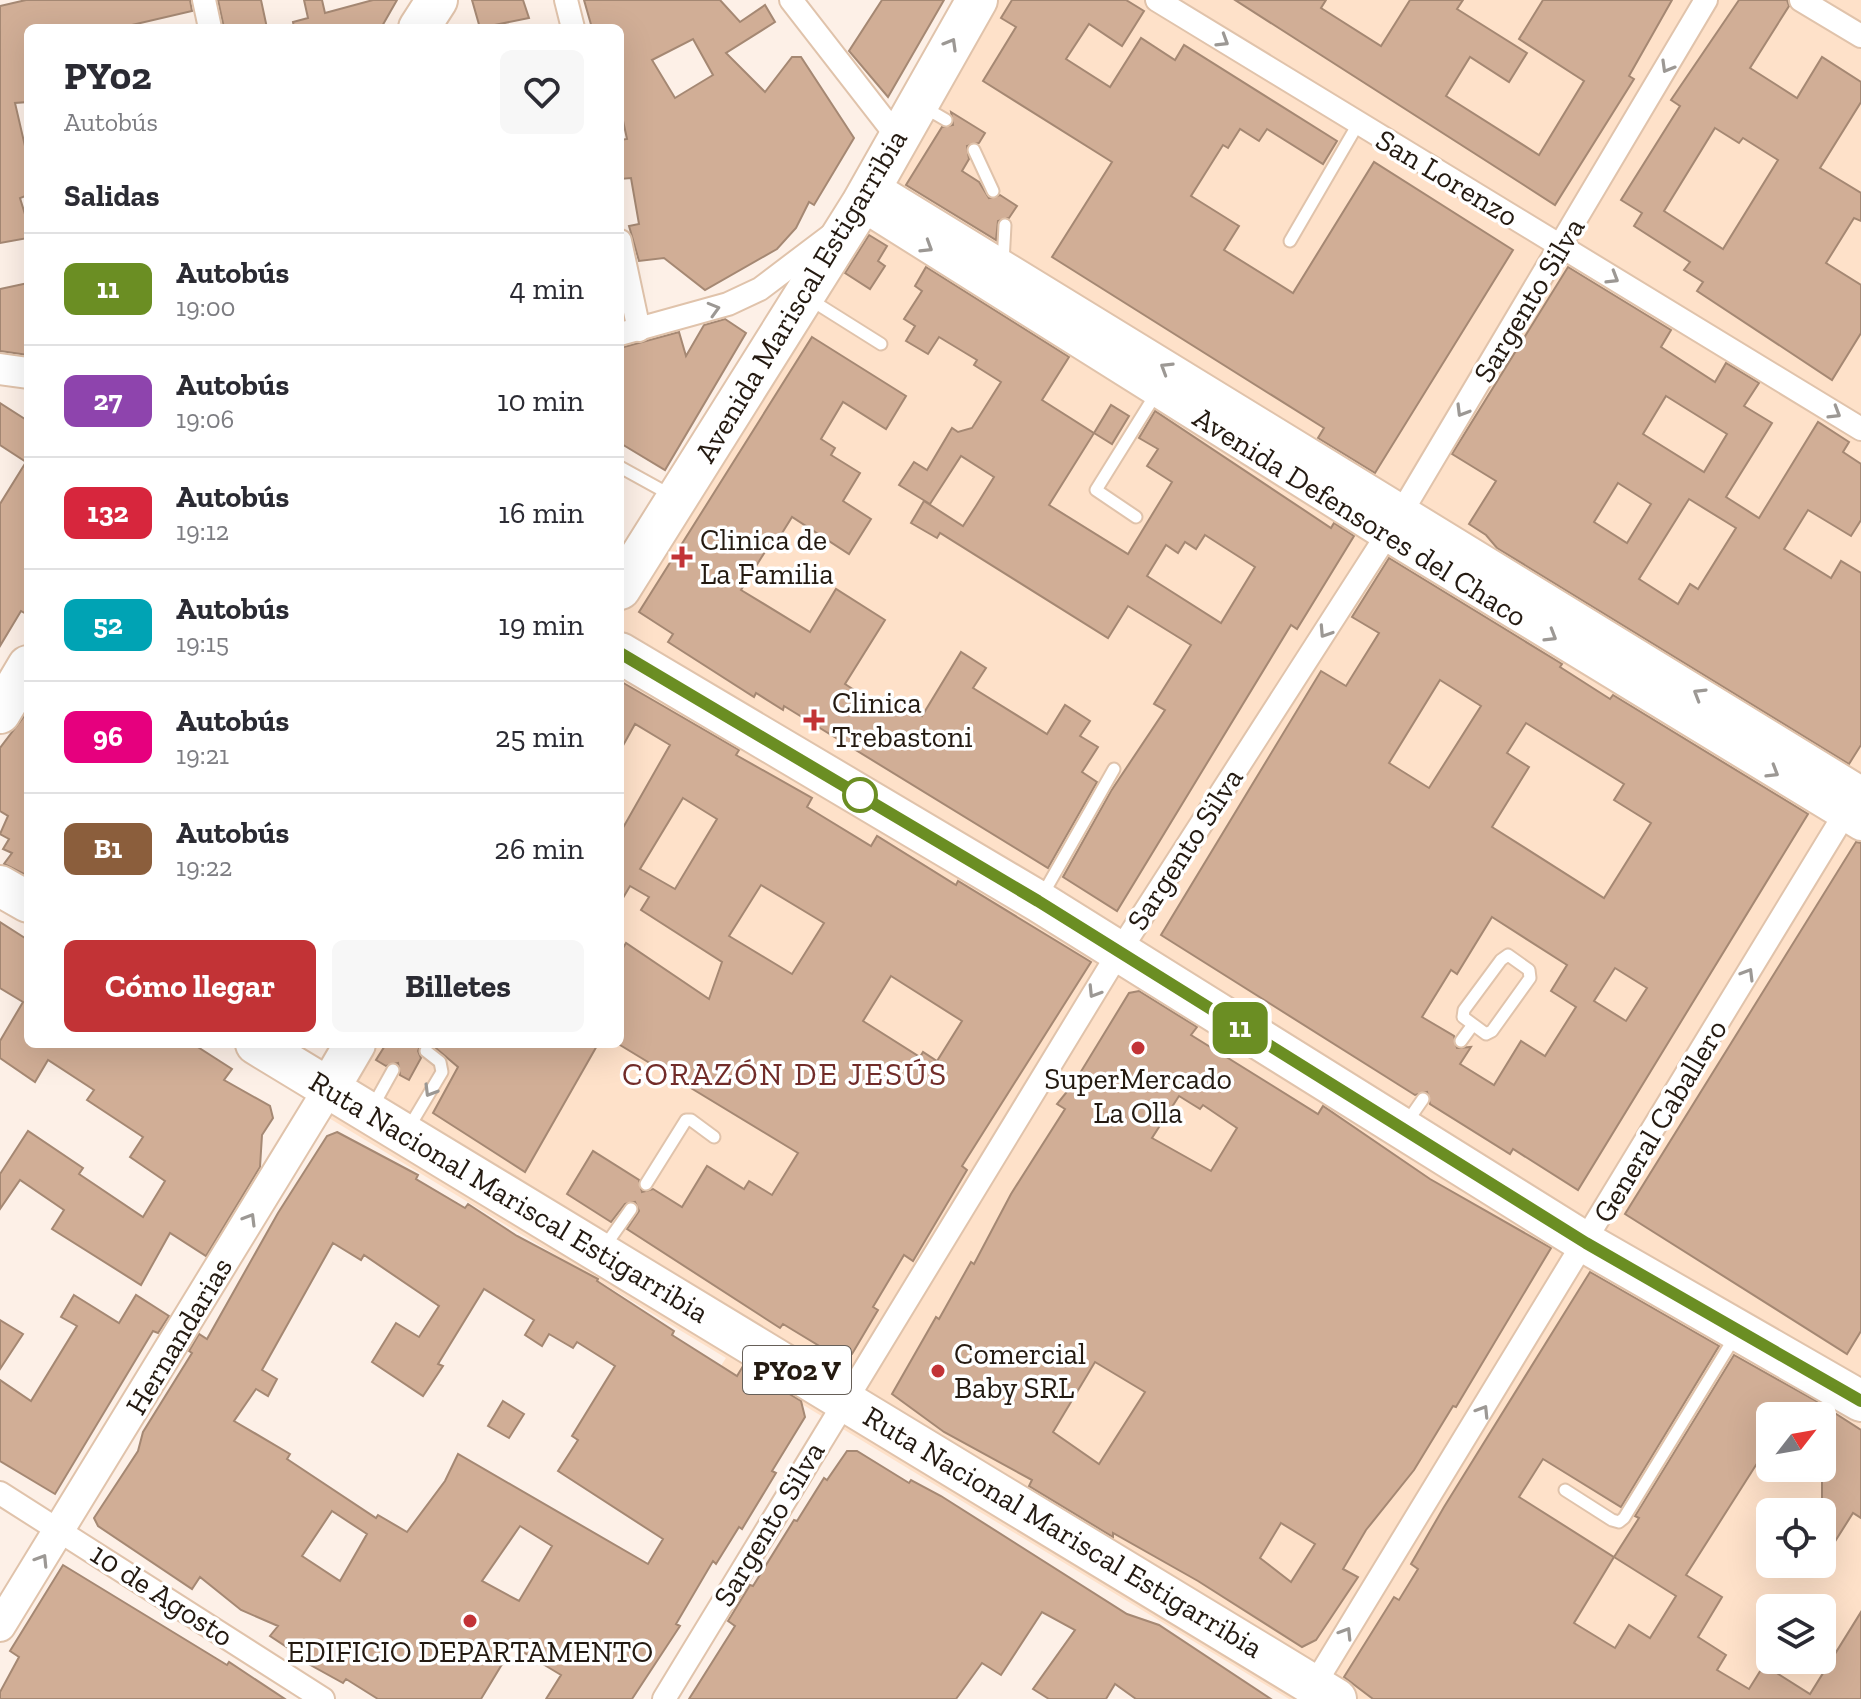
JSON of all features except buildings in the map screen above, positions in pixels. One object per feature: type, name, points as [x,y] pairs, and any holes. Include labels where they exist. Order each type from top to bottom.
[{"type":"highway","points":[[422,24],[437,0]]},
{"type":"highway","name":"Avenida Mariscal Estigarribia","points":[[624,583],[899,139],[931,112],[977,0]]},
{"type":"highway","points":[[624,655],[1119,952],[1412,1114],[1586,1243],[1739,1331],[1854,1391]]},
{"type":"highway","points":[[0,713],[24,673]]},
{"type":"highway","points":[[0,886],[24,900]]},
{"type":"highway","name":"Ruta Nacional Mariscal Estigarribia","points":[[262,1048],[844,1399],[1319,1695]]},
{"type":"highway","name":"Hernandarias","points":[[328,1090],[353,1048]]},
{"type":"street","points":[[204,0],[209,24]]},
{"type":"street","points":[[566,0],[572,24]]},
{"type":"street","points":[[791,0],[899,139]]},
{"type":"street","name":"San Lorenzo","points":[[1157,0],[1861,429]]},
{"type":"street","name":"Sargento Silva","points":[[664,1699],[1119,952],[1394,524],[1562,247],[1706,0]]},
{"type":"street","points":[[1801,0],[1861,36]]},
{"type":"street","points":[[624,281],[629,332],[728,304],[760,289],[861,203]]},
{"type":"street","name":"Avenida Defensores del Chaco","points":[[861,203],[1002,268],[1394,524]]},
{"type":"street","name":"Avenida Defensores del Chaco","points":[[861,203],[1157,391],[1394,524],[1857,802]]},
{"type":"street","points":[[0,369],[24,372]]},
{"type":"street","name":"General Caballero","points":[[1319,1695],[1586,1243],[1857,802]]},
{"type":"street","name":"Hernandarias","points":[[0,1626],[328,1090]]},
{"type":"street","name":"10 de Agosto","points":[[0,1493],[323,1699]]},
{"type":"lane","points":[[1290,241],[1358,124]]},
{"type":"lane","points":[[974,150],[993,191]]},
{"type":"lane","points":[[1002,268],[1006,251],[1005,225]]},
{"type":"lane","points":[[804,295],[881,344]]},
{"type":"lane","points":[[1136,517],[1099,494],[1097,485],[1157,391]]},
{"type":"lane","points":[[624,469],[677,499]]},
{"type":"lane","points":[[1038,901],[1114,769]]},
{"type":"lane","points":[[1508,955],[1529,970],[1530,978],[1492,1031],[1486,1034],[1472,1026],[1463,1017],[1464,1010],[1501,960],[1508,955]]},
{"type":"lane","points":[[1461,1041],[1472,1026]]},
{"type":"lane","points":[[404,1135],[442,1072],[440,1062],[426,1051]]},
{"type":"lane","points":[[369,1114],[393,1070]]},
{"type":"lane","points":[[646,1184],[686,1120],[691,1120],[714,1137]]},
{"type":"lane","points":[[601,1253],[631,1209]]},
{"type":"lane","points":[[1565,1490],[1612,1520],[1619,1522],[1624,1518],[1739,1331]]},
{"type":"shaded area","points":[[961,0],[1861,0],[1861,1699],[1289,1699],[742,1368],[701,1425],[689,1415],[726,1358],[309,1106],[343,1048],[624,1048],[624,571]]},
{"type":"bus line","name":"11","points":[[624,655],[1038,901],[1586,1243],[1861,1401]]},
{"type":"place","name":"Clinica de La Familia","points":[[682,557]]},
{"type":"place","name":"Clinica Trebastoni","points":[[814,720]]},
{"type":"place","name":"SuperMercado La Olla","points":[[1138,1048]]},
{"type":"place","name":"Comercial Baby SRL","points":[[938,1371]]},
{"type":"place","name":"EDIFICIO DEPARTAMENTO","points":[[470,1621]]},
{"type":"district","name":"CORAZÓN DE JESÚS","points":[[785,1074]]}]
